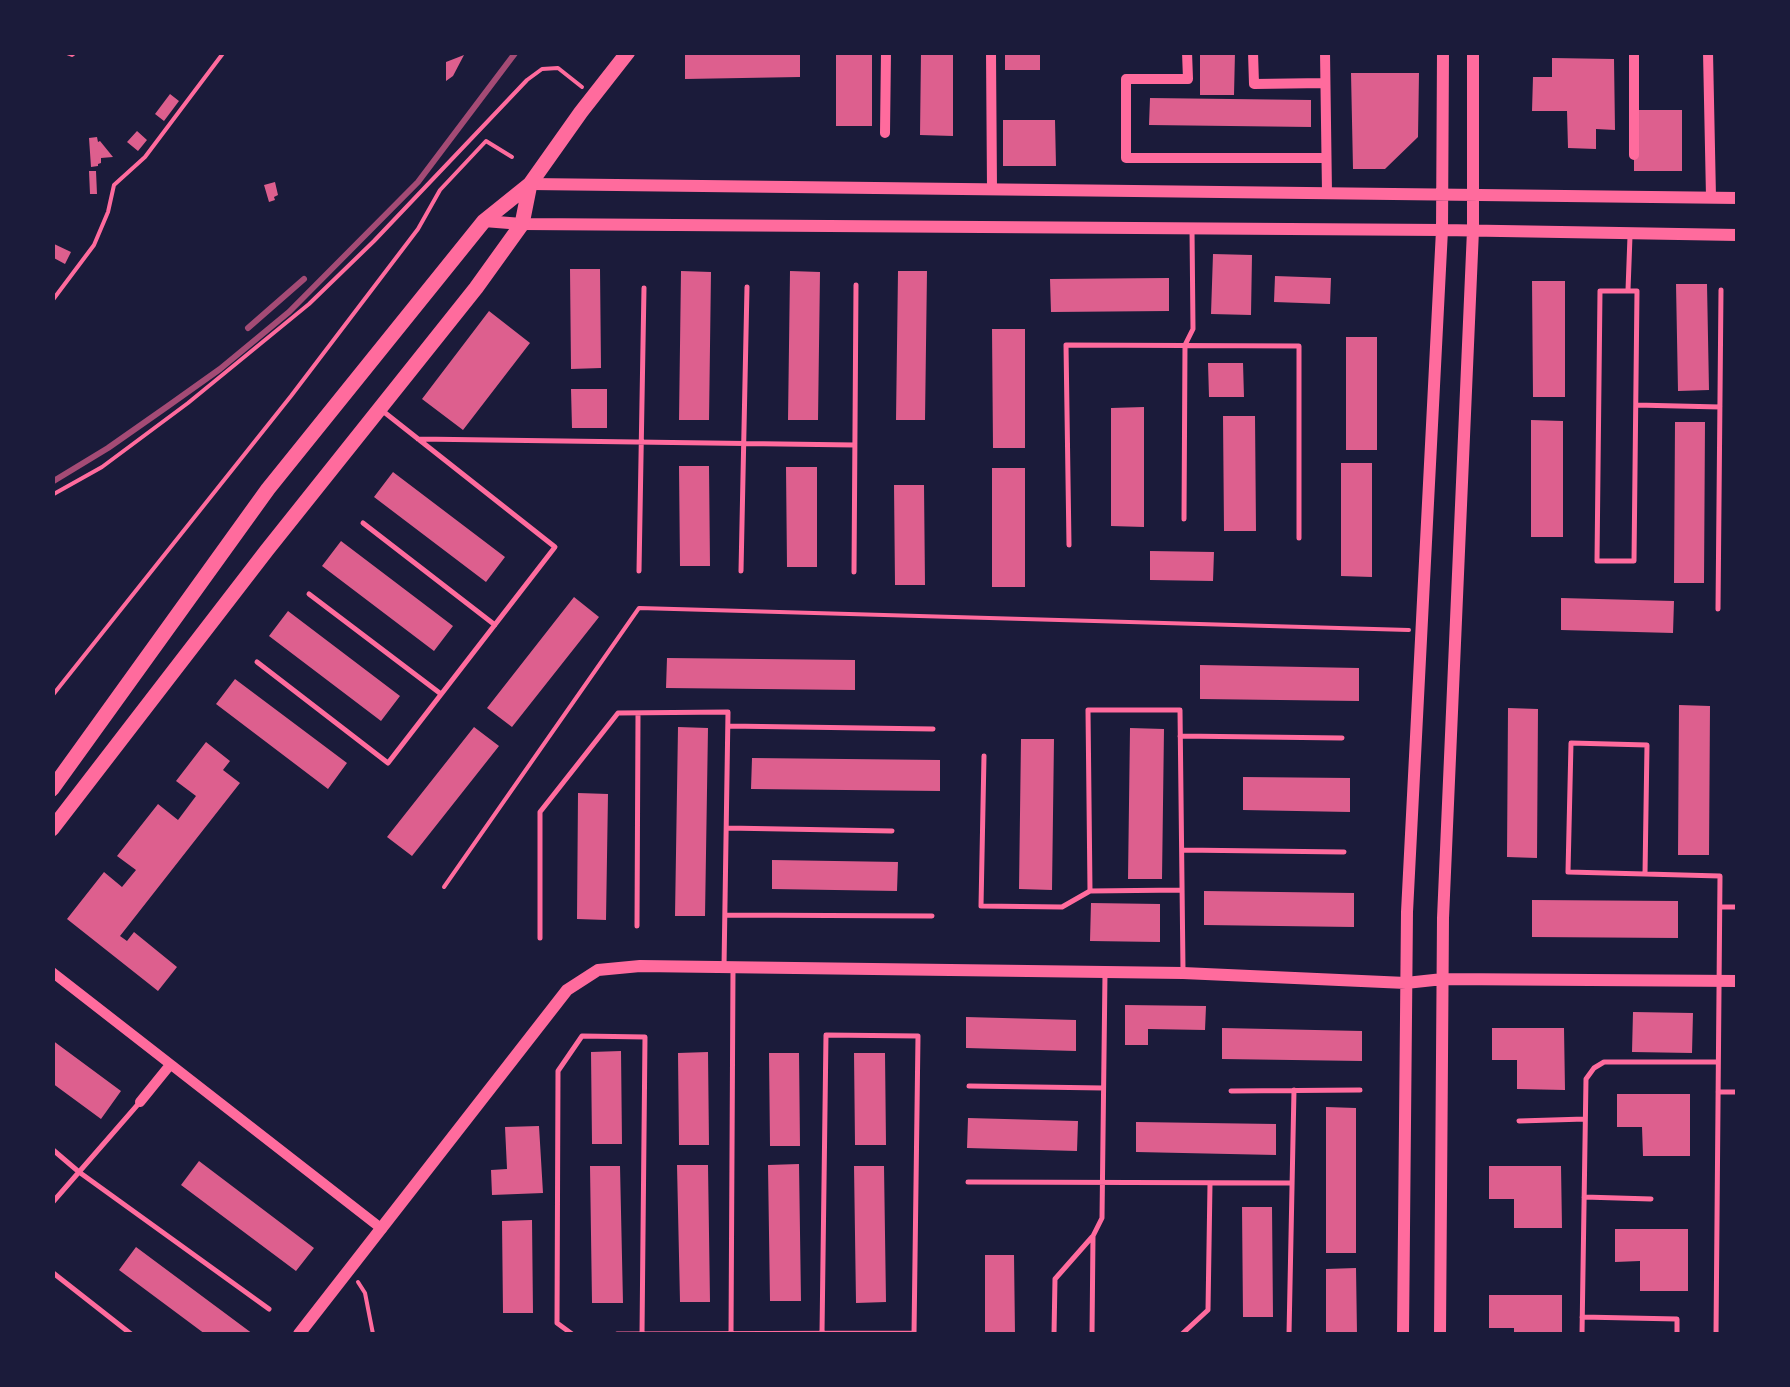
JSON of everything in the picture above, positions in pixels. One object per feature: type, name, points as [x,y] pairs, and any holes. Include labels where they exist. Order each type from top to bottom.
[{"type":"main road","points":[[52,789],[268,489],[484,221],[530,184],[628,52]]},
{"type":"main road","points":[[52,829],[476,288],[522,224],[530,184]]},
{"type":"street","points":[[886,52],[886,133]]},
{"type":"street","points":[[991,52],[992,189]]},
{"type":"street","points":[[1188,52],[1188,79],[1126,79],[1126,158],[1326,158]]},
{"type":"street","points":[[1253,52],[1254,84],[1326,83]]},
{"type":"street","points":[[1325,52],[1327,193]]},
{"type":"street","points":[[1402,1334],[1406,912],[1442,230],[1443,52]]},
{"type":"street","points":[[1440,1334],[1445,879],[1473,230],[1473,52]]},
{"type":"street","points":[[1634,52],[1634,155]]},
{"type":"street","points":[[1708,52],[1711,197]]},
{"type":"street","points":[[530,184],[1738,198]]},
{"type":"street","points":[[484,221],[1738,235]]},
{"type":"street","points":[[299,1334],[567,990],[598,970],[640,966],[1183,973],[1406,982],[1738,981]]},
{"type":"street","points":[[52,972],[382,1229]]},
{"type":"street","points":[[140,1102],[170,1064]]},
{"type":"lane","points":[[1184,519],[1185,346],[1193,329],[1192,228]]},
{"type":"lane","points":[[1628,291],[1630,233]]},
{"type":"lane","points":[[854,572],[856,285]]},
{"type":"lane","points":[[741,572],[747,287]]},
{"type":"lane","points":[[640,571],[644,288]]},
{"type":"lane","points":[[1600,290],[1637,291],[1636,405],[1634,561],[1597,561],[1600,290]]},
{"type":"lane","points":[[1718,610],[1721,290]]},
{"type":"lane","points":[[1069,545],[1066,346],[1299,346],[1298,538]]},
{"type":"lane","points":[[1636,405],[1720,407]]},
{"type":"lane","points":[[257,662],[388,763],[555,546],[380,409]]},
{"type":"lane","points":[[418,440],[854,445]]},
{"type":"lane","points":[[363,523],[495,624]]},
{"type":"lane","points":[[309,594],[442,694]]},
{"type":"lane","points":[[1090,891],[1088,710],[1180,710],[1183,973]]},
{"type":"lane","points":[[540,938],[540,812],[618,712],[728,712],[725,915],[729,967],[731,1334]]},
{"type":"lane","points":[[636,926],[638,712]]},
{"type":"lane","points":[[728,726],[933,729]]},
{"type":"lane","points":[[1180,736],[1342,738]]},
{"type":"lane","points":[[1645,874],[1647,744],[1571,743],[1568,872],[1720,876],[1716,1334]]},
{"type":"lane","points":[[984,756],[981,906],[1062,907],[1090,891],[1182,890]]},
{"type":"lane","points":[[726,828],[892,831]]},
{"type":"lane","points":[[1182,850],[1344,852]]},
{"type":"lane","points":[[1720,908],[1738,908]]},
{"type":"lane","points":[[725,915],[932,916]]},
{"type":"lane","points":[[1054,1334],[1055,1278],[1093,1236],[1102,1218],[1105,972]]},
{"type":"lane","points":[[617,1334],[914,1334],[918,1036],[826,1034],[822,1333]]},
{"type":"lane","points":[[572,1334],[557,1322],[558,1071],[582,1036],[645,1037],[642,1334]]},
{"type":"lane","points":[[1582,1334],[1586,1079],[1604,1062],[1718,1062]]},
{"type":"lane","points":[[969,1086],[1103,1088]]},
{"type":"lane","points":[[1290,1334],[1294,1090]]},
{"type":"lane","points":[[1231,1092],[1360,1090]]},
{"type":"lane","points":[[1718,1092],[1738,1092]]},
{"type":"lane","points":[[52,1203],[140,1102]]},
{"type":"lane","points":[[1519,1121],[1585,1119]]},
{"type":"lane","points":[[52,1150],[269,1310]]},
{"type":"lane","points":[[968,1182],[1292,1183]]},
{"type":"lane","points":[[1182,1334],[1208,1310],[1210,1183]]},
{"type":"lane","points":[[1584,1197],[1651,1200]]},
{"type":"lane","points":[[1092,1334],[1093,1236]]},
{"type":"lane","points":[[52,1272],[131,1334]]},
{"type":"lane","points":[[1582,1317],[1677,1320],[1677,1334]]},
{"type":"path","points":[[64,52],[72,56],[76,52]]},
{"type":"path","points":[[52,300],[94,245],[114,186],[145,158],[224,52]]},
{"type":"path","points":[[52,494],[117,456],[310,304],[527,80],[542,69],[558,68],[594,96]]},
{"type":"path","points":[[52,696],[291,396],[418,229],[440,190],[486,141],[512,157]]},
{"type":"path","points":[[444,887],[639,608],[1421,630]]},
{"type":"path","points":[[351,1269],[364,1293],[372,1334]]},
{"type":"building","points":[[685,52],[800,52],[800,77],[685,79]]},
{"type":"building","points":[[836,52],[872,52],[872,126],[836,126]]},
{"type":"building","points":[[921,52],[953,52],[953,136],[920,135]]},
{"type":"building","points":[[1005,52],[1040,52],[1040,70],[1005,70]]},
{"type":"building","points":[[1200,52],[1235,52],[1234,95],[1200,95]]},
{"type":"building","points":[[464,55],[453,76],[446,81],[446,62]]},
{"type":"building","points":[[1552,58],[1614,59],[1615,130],[1596,129],[1596,149],[1568,148],[1567,111],[1532,111],[1533,77],[1552,77]]},
{"type":"building","points":[[1351,73],[1419,73],[1418,137],[1385,169],[1353,169]]},
{"type":"building","points":[[170,94],[179,101],[164,121],[155,114]]},
{"type":"building","points":[[1150,98],[1311,100],[1311,127],[1149,125]]},
{"type":"building","points":[[1634,110],[1682,110],[1682,171],[1634,171]]},
{"type":"building","points":[[1003,120],[1055,120],[1056,166],[1003,166]]},
{"type":"building","points":[[137,131],[147,140],[138,151],[127,142]]},
{"type":"building","points":[[97,137],[113,157],[101,158],[98,166],[91,167],[89,138]]},
{"type":"building","points":[[89,171],[96,171],[97,194],[90,194]]},
{"type":"building","points":[[275,182],[278,195],[269,202],[264,185]]},
{"type":"building","points":[[52,243],[71,252],[65,264],[52,257]]},
{"type":"building","points":[[1213,254],[1252,255],[1251,315],[1211,314]]},
{"type":"building","points":[[570,269],[600,269],[601,368],[571,369]]},
{"type":"building","points":[[681,271],[711,272],[709,420],[679,420]]},
{"type":"building","points":[[790,271],[820,272],[818,420],[788,420]]},
{"type":"building","points":[[898,271],[927,271],[925,420],[896,420]]},
{"type":"building","points":[[1275,276],[1331,278],[1330,304],[1274,302]]},
{"type":"building","points":[[1169,278],[1169,311],[1051,312],[1050,279]]},
{"type":"building","points":[[1532,281],[1565,281],[1565,397],[1533,397]]},
{"type":"building","points":[[1676,284],[1707,284],[1709,390],[1678,391]]},
{"type":"building","points":[[489,311],[530,343],[463,430],[422,399]]},
{"type":"building","points":[[992,329],[1025,329],[1025,448],[993,448]]},
{"type":"building","points":[[1346,337],[1377,337],[1377,450],[1346,450]]},
{"type":"building","points":[[1208,363],[1243,363],[1244,397],[1209,397]]},
{"type":"building","points":[[571,389],[607,389],[607,428],[572,428]]},
{"type":"building","points":[[1144,407],[1144,527],[1111,526],[1111,408]]},
{"type":"building","points":[[1223,416],[1255,416],[1256,531],[1224,531]]},
{"type":"building","points":[[1531,420],[1563,421],[1563,537],[1531,537]]},
{"type":"building","points":[[1675,422],[1705,422],[1704,583],[1674,583]]},
{"type":"building","points":[[1341,463],[1372,463],[1372,577],[1341,576]]},
{"type":"building","points":[[679,466],[709,466],[710,566],[680,566]]},
{"type":"building","points":[[786,467],[817,467],[817,567],[787,567]]},
{"type":"building","points":[[992,468],[1025,468],[1025,587],[992,587]]},
{"type":"building","points":[[393,472],[505,557],[486,582],[374,497]]},
{"type":"building","points":[[894,485],[924,485],[925,585],[895,585]]},
{"type":"building","points":[[341,541],[453,626],[434,651],[322,566]]},
{"type":"building","points":[[1150,551],[1214,552],[1213,581],[1150,580]]},
{"type":"building","points":[[574,597],[599,617],[512,727],[487,708]]},
{"type":"building","points":[[1561,598],[1674,601],[1673,633],[1561,630]]},
{"type":"building","points":[[288,611],[400,696],[381,721],[269,636]]},
{"type":"building","points":[[667,658],[855,660],[855,690],[666,688]]},
{"type":"building","points":[[1200,665],[1359,668],[1359,701],[1200,699]]},
{"type":"building","points":[[235,679],[347,763],[328,789],[216,704]]},
{"type":"building","points":[[1679,705],[1710,706],[1709,855],[1678,855]]},
{"type":"building","points":[[1508,708],[1538,709],[1537,858],[1507,857]]},
{"type":"building","points":[[474,727],[499,746],[412,856],[387,837]]},
{"type":"building","points":[[678,727],[708,728],[705,916],[675,916]]},
{"type":"building","points":[[1130,728],[1164,729],[1162,879],[1128,879]]},
{"type":"building","points":[[1021,739],[1054,739],[1052,890],[1019,889]]},
{"type":"building","points":[[206,742],[230,761],[223,770],[240,783],[120,936],[127,941],[134,932],[177,967],[158,991],[67,919],[104,872],[122,887],[136,870],[117,856],[158,804],[178,820],[196,796],[176,781]]},
{"type":"building","points":[[752,758],[940,760],[940,791],[751,789]]},
{"type":"building","points":[[1243,777],[1350,778],[1350,812],[1243,810]]},
{"type":"building","points":[[578,793],[608,794],[606,920],[577,919]]},
{"type":"building","points":[[772,860],[898,862],[897,891],[772,889]]},
{"type":"building","points":[[1204,891],[1354,893],[1354,927],[1204,925]]},
{"type":"building","points":[[1532,900],[1678,901],[1678,938],[1532,937]]},
{"type":"building","points":[[1091,903],[1160,904],[1160,942],[1090,941]]},
{"type":"building","points":[[1125,1005],[1206,1006],[1205,1030],[1148,1029],[1148,1045],[1125,1045]]},
{"type":"building","points":[[1633,1012],[1693,1013],[1692,1053],[1632,1052]]},
{"type":"building","points":[[966,1017],[1076,1020],[1076,1051],[966,1048]]},
{"type":"building","points":[[1222,1028],[1362,1031],[1362,1061],[1222,1059]]},
{"type":"building","points":[[1492,1028],[1564,1028],[1565,1090],[1517,1089],[1517,1060],[1492,1060]]},
{"type":"building","points":[[52,1040],[121,1091],[101,1119],[52,1083]]},
{"type":"building","points":[[621,1051],[622,1144],[592,1144],[591,1052]]},
{"type":"building","points":[[708,1052],[709,1145],[679,1145],[678,1053]]},
{"type":"building","points":[[769,1053],[799,1053],[800,1146],[770,1146]]},
{"type":"building","points":[[854,1053],[885,1053],[886,1145],[855,1145]]},
{"type":"building","points":[[1617,1094],[1690,1094],[1690,1156],[1643,1156],[1642,1127],[1617,1127]]},
{"type":"building","points":[[1326,1107],[1356,1108],[1356,1253],[1326,1253]]},
{"type":"building","points":[[968,1118],[1078,1121],[1077,1151],[967,1148]]},
{"type":"building","points":[[1136,1122],[1276,1124],[1276,1155],[1136,1152]]},
{"type":"building","points":[[539,1126],[543,1193],[492,1195],[491,1170],[507,1169],[505,1127]]},
{"type":"building","points":[[199,1161],[314,1248],[296,1271],[181,1185]]},
{"type":"building","points":[[799,1164],[801,1301],[770,1301],[768,1165]]},
{"type":"building","points":[[677,1165],[708,1165],[710,1302],[680,1302]]},
{"type":"building","points":[[590,1166],[620,1166],[623,1303],[592,1303]]},
{"type":"building","points":[[854,1166],[884,1166],[886,1302],[856,1303]]},
{"type":"building","points":[[1489,1166],[1561,1166],[1562,1228],[1514,1228],[1514,1199],[1489,1199]]},
{"type":"building","points":[[1242,1207],[1272,1207],[1273,1317],[1243,1317]]},
{"type":"building","points":[[532,1220],[533,1313],[503,1313],[502,1221]]},
{"type":"building","points":[[1615,1229],[1688,1229],[1688,1291],[1640,1291],[1640,1261],[1615,1262]]},
{"type":"building","points":[[136,1247],[253,1334],[205,1334],[119,1270]]},
{"type":"building","points":[[985,1255],[1014,1255],[1015,1334],[985,1334]]},
{"type":"building","points":[[1356,1268],[1357,1334],[1326,1334],[1326,1269]]},
{"type":"building","points":[[1489,1295],[1562,1295],[1562,1334],[1514,1334],[1514,1328],[1489,1328]]},
{"type":"railway","points":[[52,482],[108,448],[220,369],[289,312],[418,182],[516,52]]},
{"type":"railway","points":[[248,328],[304,279]]}]
